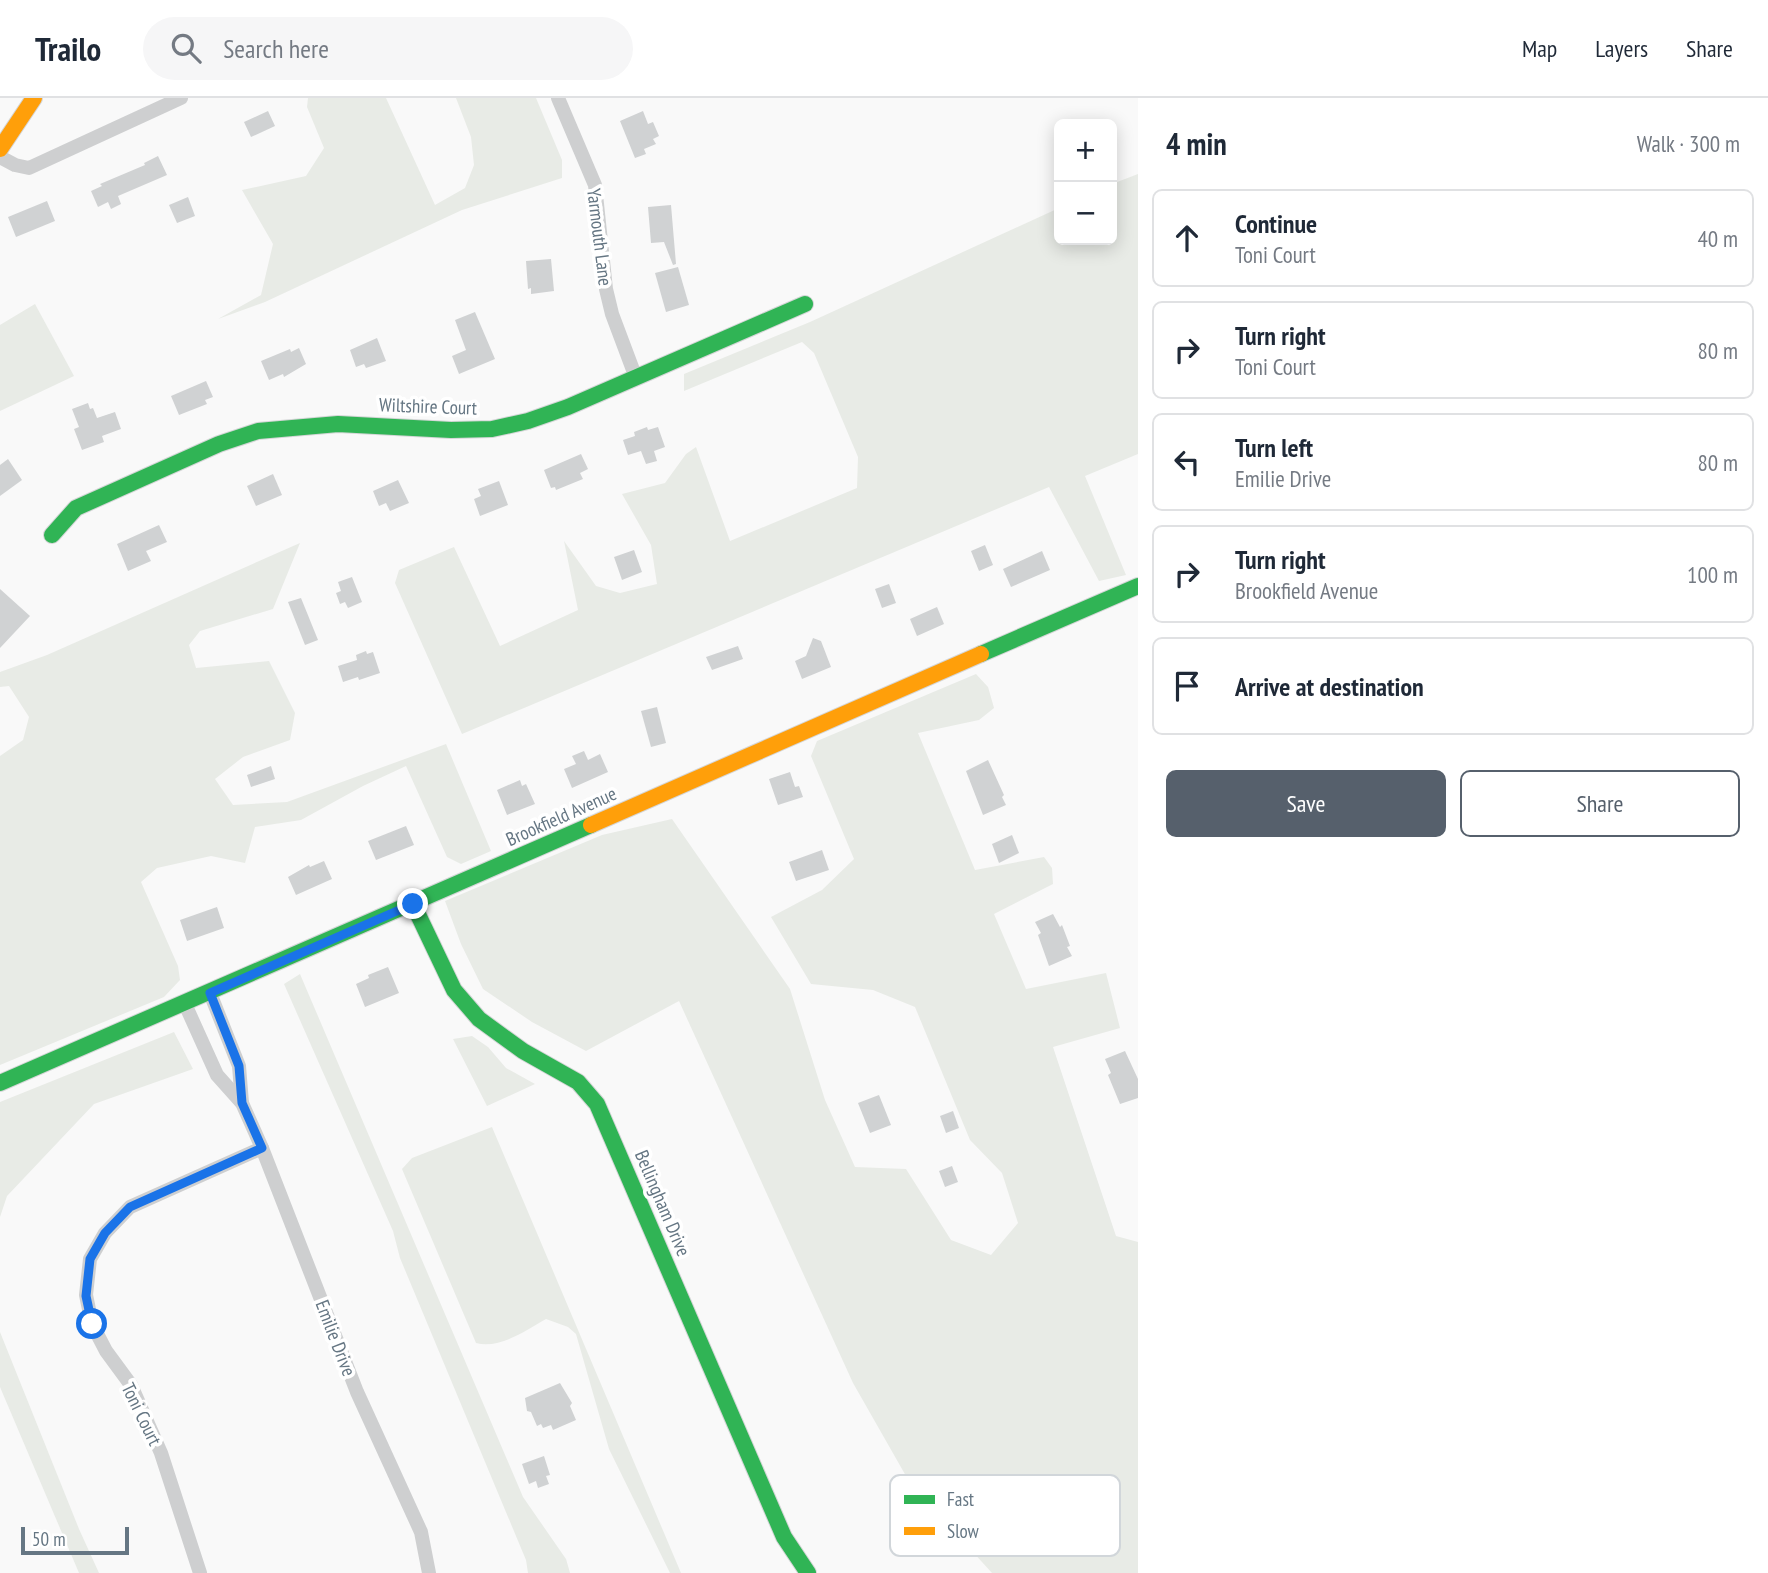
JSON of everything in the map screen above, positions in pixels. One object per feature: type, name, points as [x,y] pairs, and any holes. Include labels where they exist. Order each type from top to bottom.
[{"type":"street","points":[[0,149],[34,98]]},
{"type":"street","points":[[0,157],[15,165],[29,168],[181,98]]},
{"type":"street","name":"Yarmouth Lane","points":[[558,98],[595,186],[612,314],[636,378]]},
{"type":"street","name":"Wiltshire Court","points":[[52,535],[76,508],[219,444],[258,431],[338,424],[450,430],[492,429],[528,421],[568,407],[805,304]]},
{"type":"street","name":"Brookfield Avenue","points":[[0,1083],[1138,586]]},
{"type":"street","name":"Bellingham Drive","points":[[413,904],[454,990],[479,1019],[523,1051],[578,1082],[597,1104],[784,1537],[808,1573]]},
{"type":"street","name":"Emilie Drive","points":[[210,993],[239,1066],[242,1103]]},
{"type":"street","name":"Emilie Drive","points":[[185,1004],[217,1075],[242,1103],[262,1148],[357,1392],[421,1532],[429,1573]]},
{"type":"street","points":[[213,1066],[235,1056]]},
{"type":"street","name":"Toni Court","points":[[200,1573],[161,1453],[131,1385],[106,1351],[92,1324],[86,1296],[90,1259],[105,1233],[130,1207],[262,1148]]},
{"type":"shaded area","points":[[308,98],[386,98],[435,205],[465,188],[474,165],[471,137],[456,98],[536,98],[562,160],[562,178],[462,210],[265,302],[218,319],[261,295],[273,244],[242,190],[306,176],[324,148],[307,107]]},
{"type":"shaded area","points":[[1138,174],[1138,454],[1085,476],[1126,575],[1099,581],[1049,487],[462,734],[395,583],[399,570],[454,547],[500,646],[578,610],[564,541],[596,586],[620,593],[657,584],[651,545],[622,494],[665,483],[686,454],[696,447],[730,541],[857,488],[858,457],[814,353],[802,342],[684,391],[684,374],[810,322],[1054,210],[1054,245],[1117,245],[1117,182]]},
{"type":"shaded area","points":[[35,304],[74,376],[0,411],[0,325]]},
{"type":"shaded area","points":[[300,543],[273,609],[200,631],[189,645],[196,668],[269,661],[295,713],[290,740],[243,757],[215,779],[233,805],[287,802],[446,744],[491,851],[461,864],[447,857],[406,766],[301,820],[255,827],[245,863],[211,856],[157,868],[141,882],[178,966],[180,980],[164,997],[0,1065],[0,756],[23,740],[29,717],[9,686],[0,687],[0,672],[47,655]]},
{"type":"shaded area","points":[[976,674],[988,687],[994,708],[979,720],[918,733],[975,870],[1044,857],[1052,868],[1053,884],[994,914],[1026,989],[1106,973],[1120,1028],[1053,1047],[1116,1236],[1138,1242],[1138,1573],[992,1573],[977,1556],[1120,1556],[1120,1475],[905,1475],[853,1383],[679,1001],[586,1051],[532,1022],[483,989],[461,944],[445,901],[602,835],[672,819],[790,989],[825,1100],[855,1167],[906,1169],[951,1240],[991,1255],[1018,1223],[1002,1173],[970,1140],[915,1007],[873,990],[811,984],[771,917],[822,890],[854,859],[811,756],[817,741]]},
{"type":"shaded area","points":[[300,974],[523,1497],[566,1559],[570,1573],[528,1573],[526,1560],[400,1258],[393,1231],[284,984]]},
{"type":"shaded area","points":[[174,1032],[193,1069],[94,1104],[7,1196],[0,1217],[0,1102]]},
{"type":"shaded area","points":[[472,1036],[488,1047],[506,1068],[535,1084],[487,1106],[453,1039]]},
{"type":"shaded area","points":[[492,1127],[681,1573],[670,1573],[609,1449],[576,1334],[568,1327],[546,1319],[503,1341],[476,1343],[402,1169],[412,1158]]},
{"type":"shaded area","points":[[0,1332],[99,1573],[79,1573],[0,1387]]},
{"type":"building","points":[[268,111],[275,126],[251,137],[244,122]]},
{"type":"building","points":[[643,111],[648,124],[653,122],[659,136],[653,139],[656,144],[644,149],[646,154],[635,158],[620,121]]},
{"type":"building","points":[[158,156],[167,175],[118,196],[121,204],[111,209],[108,202],[98,207],[91,191]]},
{"type":"building","points":[[188,197],[195,216],[177,223],[169,205]]},
{"type":"building","points":[[47,201],[55,221],[16,237],[8,217]]},
{"type":"building","points":[[671,205],[676,264],[673,265],[664,242],[651,243],[648,207]]},
{"type":"building","points":[[551,259],[554,291],[531,294],[531,288],[528,289],[526,261]]},
{"type":"building","points":[[678,267],[689,305],[666,312],[655,273]]},
{"type":"building","points":[[475,312],[495,359],[459,374],[452,356],[466,350],[455,320]]},
{"type":"building","points":[[377,338],[386,361],[366,368],[364,364],[356,367],[350,350]]},
{"type":"building","points":[[299,348],[306,364],[284,377],[283,374],[269,380],[261,361]]},
{"type":"building","points":[[206,381],[213,397],[205,400],[207,404],[179,415],[171,396]]},
{"type":"building","points":[[88,403],[97,418],[115,412],[121,429],[102,436],[104,442],[82,450],[74,429],[79,427],[72,409]]},
{"type":"building","points":[[647,427],[648,430],[658,427],[665,447],[654,451],[657,461],[646,464],[641,451],[628,455],[623,440],[635,436],[634,432]]},
{"type":"building","points":[[581,454],[588,469],[580,473],[583,479],[556,490],[555,487],[551,488],[544,470]]},
{"type":"building","points":[[8,459],[22,480],[0,496],[0,465]]},
{"type":"building","points":[[273,474],[282,495],[256,506],[247,486]]},
{"type":"building","points":[[398,480],[409,503],[390,511],[386,503],[379,506],[373,491]]},
{"type":"building","points":[[499,481],[508,505],[480,516],[474,499],[481,496],[478,489]]},
{"type":"building","points":[[159,525],[167,542],[146,551],[151,561],[128,571],[117,544]]},
{"type":"building","points":[[985,545],[993,565],[979,571],[971,551]]},
{"type":"building","points":[[634,550],[642,572],[622,580],[614,557]]},
{"type":"building","points":[[1042,551],[1050,570],[1011,587],[1003,569]]},
{"type":"building","points":[[352,577],[362,602],[348,608],[345,602],[340,604],[336,593],[341,591],[338,582]]},
{"type":"building","points":[[889,584],[896,603],[882,608],[875,589]]},
{"type":"building","points":[[0,589],[30,616],[0,648]]},
{"type":"building","points":[[301,598],[318,640],[305,645],[288,602]]},
{"type":"building","points":[[937,607],[944,624],[917,636],[910,619]]},
{"type":"building","points":[[813,638],[821,641],[831,667],[802,679],[795,661],[806,656]]},
{"type":"building","points":[[738,646],[743,659],[712,670],[706,657]]},
{"type":"building","points":[[366,651],[367,654],[373,652],[380,673],[343,682],[338,666],[357,660],[356,655]]},
{"type":"building","points":[[657,707],[666,743],[651,747],[641,711]]},
{"type":"building","points":[[584,751],[588,760],[600,754],[608,772],[572,788],[564,769],[576,764],[572,756]]},
{"type":"building","points":[[988,760],[1006,805],[983,815],[966,771]]},
{"type":"building","points":[[271,766],[275,779],[251,787],[247,775]]},
{"type":"building","points":[[790,772],[795,787],[799,786],[803,797],[778,805],[769,779]]},
{"type":"building","points":[[520,780],[522,786],[526,784],[535,804],[507,815],[497,790]]},
{"type":"building","points":[[406,826],[414,845],[376,860],[368,841]]},
{"type":"building","points":[[1012,835],[1019,853],[999,863],[992,844]]},
{"type":"building","points":[[822,850],[829,870],[796,881],[789,862]]},
{"type":"building","points":[[324,861],[332,879],[296,895],[288,877],[309,865],[310,867]]},
{"type":"building","points":[[217,907],[224,928],[187,941],[180,920]]},
{"type":"building","points":[[1053,914],[1060,927],[1062,925],[1072,956],[1049,966],[1038,935],[1041,933],[1035,922]]},
{"type":"building","points":[[388,967],[399,993],[365,1007],[356,984],[369,978],[368,975]]},
{"type":"building","points":[[1125,1051],[1138,1079],[1138,1098],[1120,1104],[1108,1075],[1111,1073],[1105,1059]]},
{"type":"building","points":[[879,1095],[891,1125],[870,1133],[858,1103]]},
{"type":"building","points":[[953,1111],[959,1128],[946,1133],[940,1116]]},
{"type":"building","points":[[952,1166],[958,1182],[945,1187],[939,1171]]},
{"type":"building","points":[[560,1383],[572,1403],[570,1406],[576,1420],[553,1430],[551,1425],[543,1428],[541,1424],[537,1426],[531,1412],[527,1411],[525,1398]]},
{"type":"building","points":[[544,1456],[550,1475],[546,1476],[549,1484],[538,1488],[536,1481],[529,1484],[522,1464]]},
{"type":"traffic: fast","points":[[52,535],[76,508],[219,444],[258,431],[338,424],[451,430],[492,429],[528,421],[568,407],[805,304]]},
{"type":"traffic: fast","points":[[981,654],[1138,586]]},
{"type":"traffic: fast","points":[[0,1083],[591,825]]},
{"type":"traffic: fast","points":[[413,904],[454,990],[479,1019],[523,1051],[578,1082],[597,1104],[784,1537],[808,1573]]},
{"type":"traffic: slow","points":[[0,149],[34,98]]},
{"type":"traffic: slow","points":[[591,825],[981,654]]},
{"type":"route","points":[[92,1324],[86,1296],[90,1259],[105,1233],[130,1207],[262,1148],[242,1103],[239,1066],[210,993],[413,904]]}]
